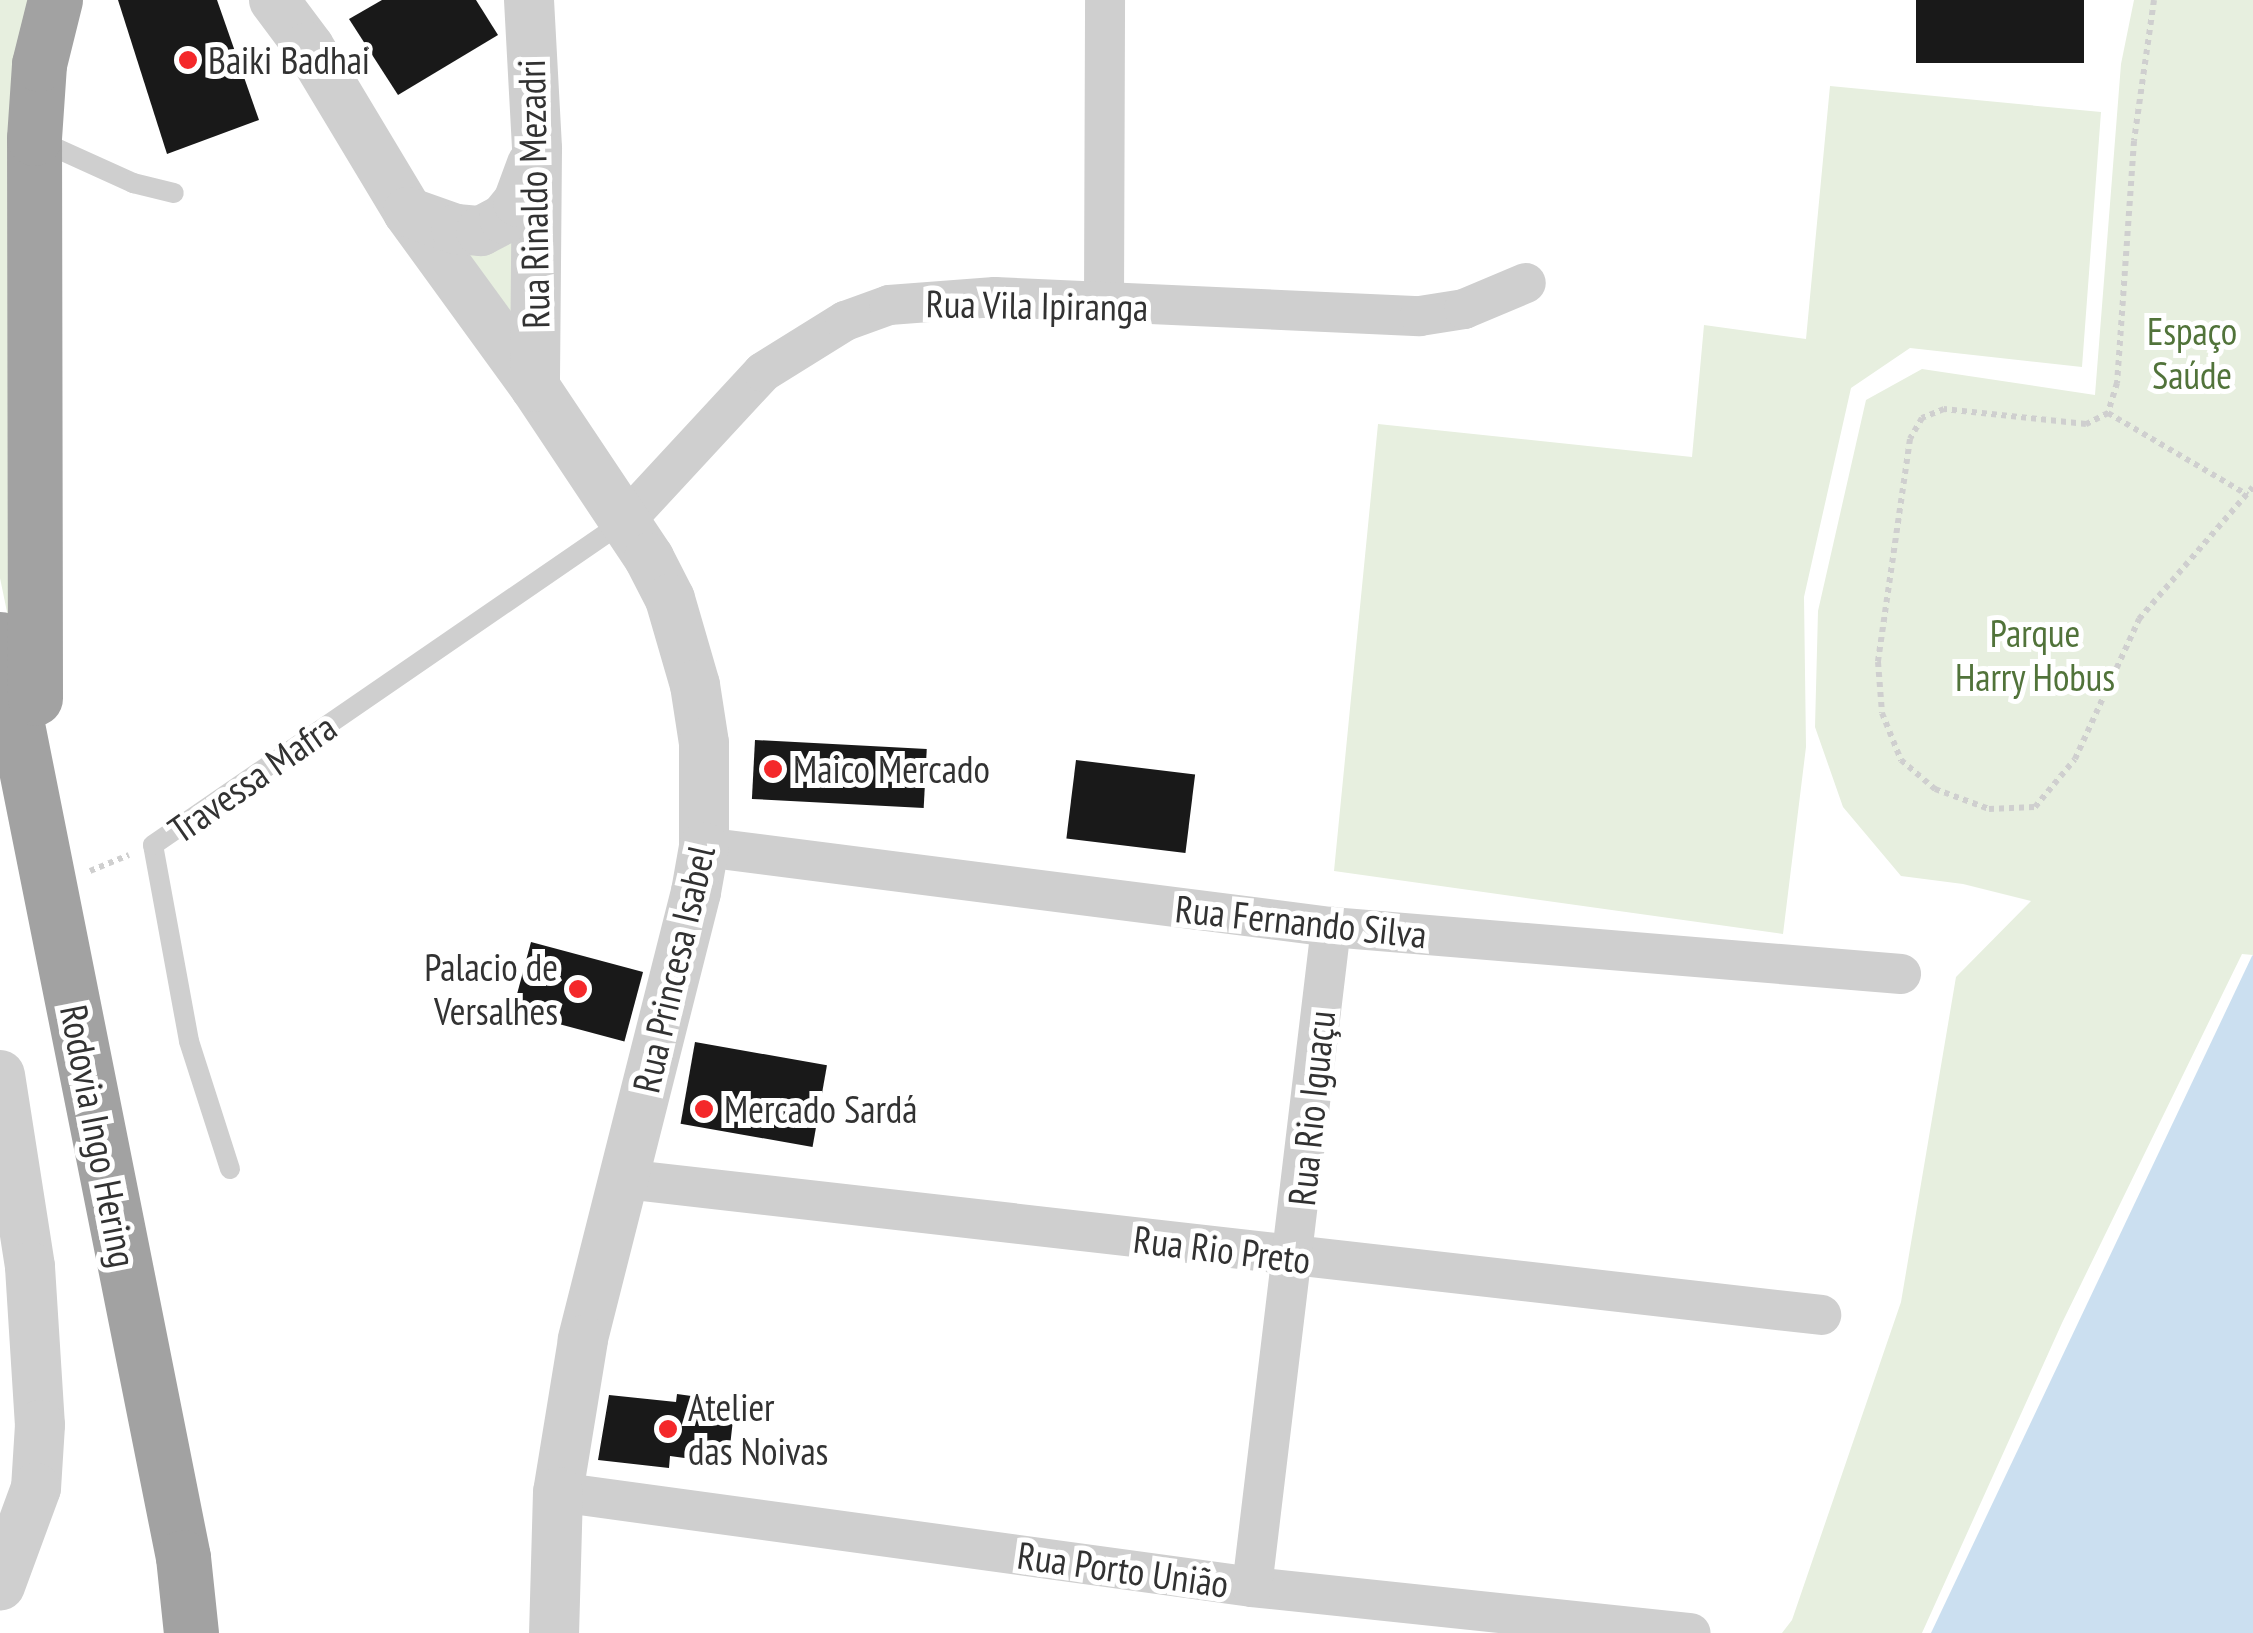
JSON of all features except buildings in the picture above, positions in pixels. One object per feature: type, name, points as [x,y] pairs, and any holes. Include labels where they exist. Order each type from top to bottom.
[{"type":"highway","points":[[35,816],[34,138],[39,64],[54,0]]},
{"type":"highway","name":"Rodovia Ingo Hering","points":[[0,639],[183,1557],[191,1633]]},
{"type":"street","name":"Rua Princesa Isabel","points":[[274,0],[309,47],[408,212],[535,387],[625,521],[670,598],[690,668],[704,743],[704,846],[696,892],[583,1340],[558,1492],[554,1633]]},
{"type":"street","name":"Rua Rinaldo Mezadri","points":[[529,0],[537,149],[535,387]]},
{"type":"street","points":[[1104,0],[1104,303]]},
{"type":"street","points":[[408,212],[456,229],[481,230],[504,219],[518,202],[537,149]]},
{"type":"street","name":"Rua Vila Ipiranga","points":[[625,521],[763,372],[845,321],[889,305],[943,298],[1420,316],[1464,308],[1526,283]]},
{"type":"street","name":"Rua Fernando Silva","points":[[704,846],[1331,927],[1901,974]]},
{"type":"street","name":"Rua Rio Iguaçu","points":[[1252,1586],[1331,927]]},
{"type":"street","points":[[0,1075],[30,1268],[40,1426],[36,1488],[0,1586]]},
{"type":"street","name":"Rua Rio Preto","points":[[624,1180],[1821,1315]]},
{"type":"street","name":"Rua Porto União","points":[[558,1492],[1534,1624],[1690,1633]]},
{"type":"lane","points":[[34,138],[133,183],[174,193]]},
{"type":"lane","name":"Travessa Mafra","points":[[230,1169],[190,1041],[154,845],[625,521]]},
{"type":"path","points":[[2108,413],[2251,491],[2139,619],[2075,759],[2035,807],[1989,809],[1934,789],[1901,760],[1882,712],[1880,696],[1878,662],[1910,439],[1922,418],[1944,408],[2086,424],[2108,413],[2117,383],[2134,140],[2154,0]]},
{"type":"path","points":[[49,888],[154,845]]},
{"type":"green space","points":[[0,0],[49,0],[27,709],[0,578]]},
{"type":"green space","name":"Parque Harry Hobus","points":[[2134,0],[2253,0],[2253,955],[2242,954],[2062,1323],[1922,1633],[1782,1633],[1792,1620],[1901,1302],[1956,977],[2031,901],[1963,884],[1901,876],[1843,807],[1815,727],[1818,611],[1866,400],[1922,369],[2095,395],[2121,64]]},
{"type":"green space","points":[[1830,86],[2101,112],[2082,367],[1910,348],[1851,388],[1804,597],[1806,747],[1783,934],[1334,871],[1378,424],[1692,457],[1704,325],[1806,339]]},
{"type":"green space","points":[[520,203],[525,363],[456,232]]},
{"type":"water","points":[[2252,956],[2253,1633],[1931,1633]]},
{"type":"place","name":"Baiki Badhai","points":[[188,60]]},
{"type":"place","name":"Maico Mercado","points":[[773,769]]},
{"type":"place","name":"Palacio de Versalhes","points":[[578,989]]},
{"type":"place","name":"Mercado Sardá","points":[[704,1109]]},
{"type":"place","name":"Atelier das Noivas","points":[[668,1429]]},
{"type":"park label","name":"Espaço Saúde","points":[[2192,353]]}]
